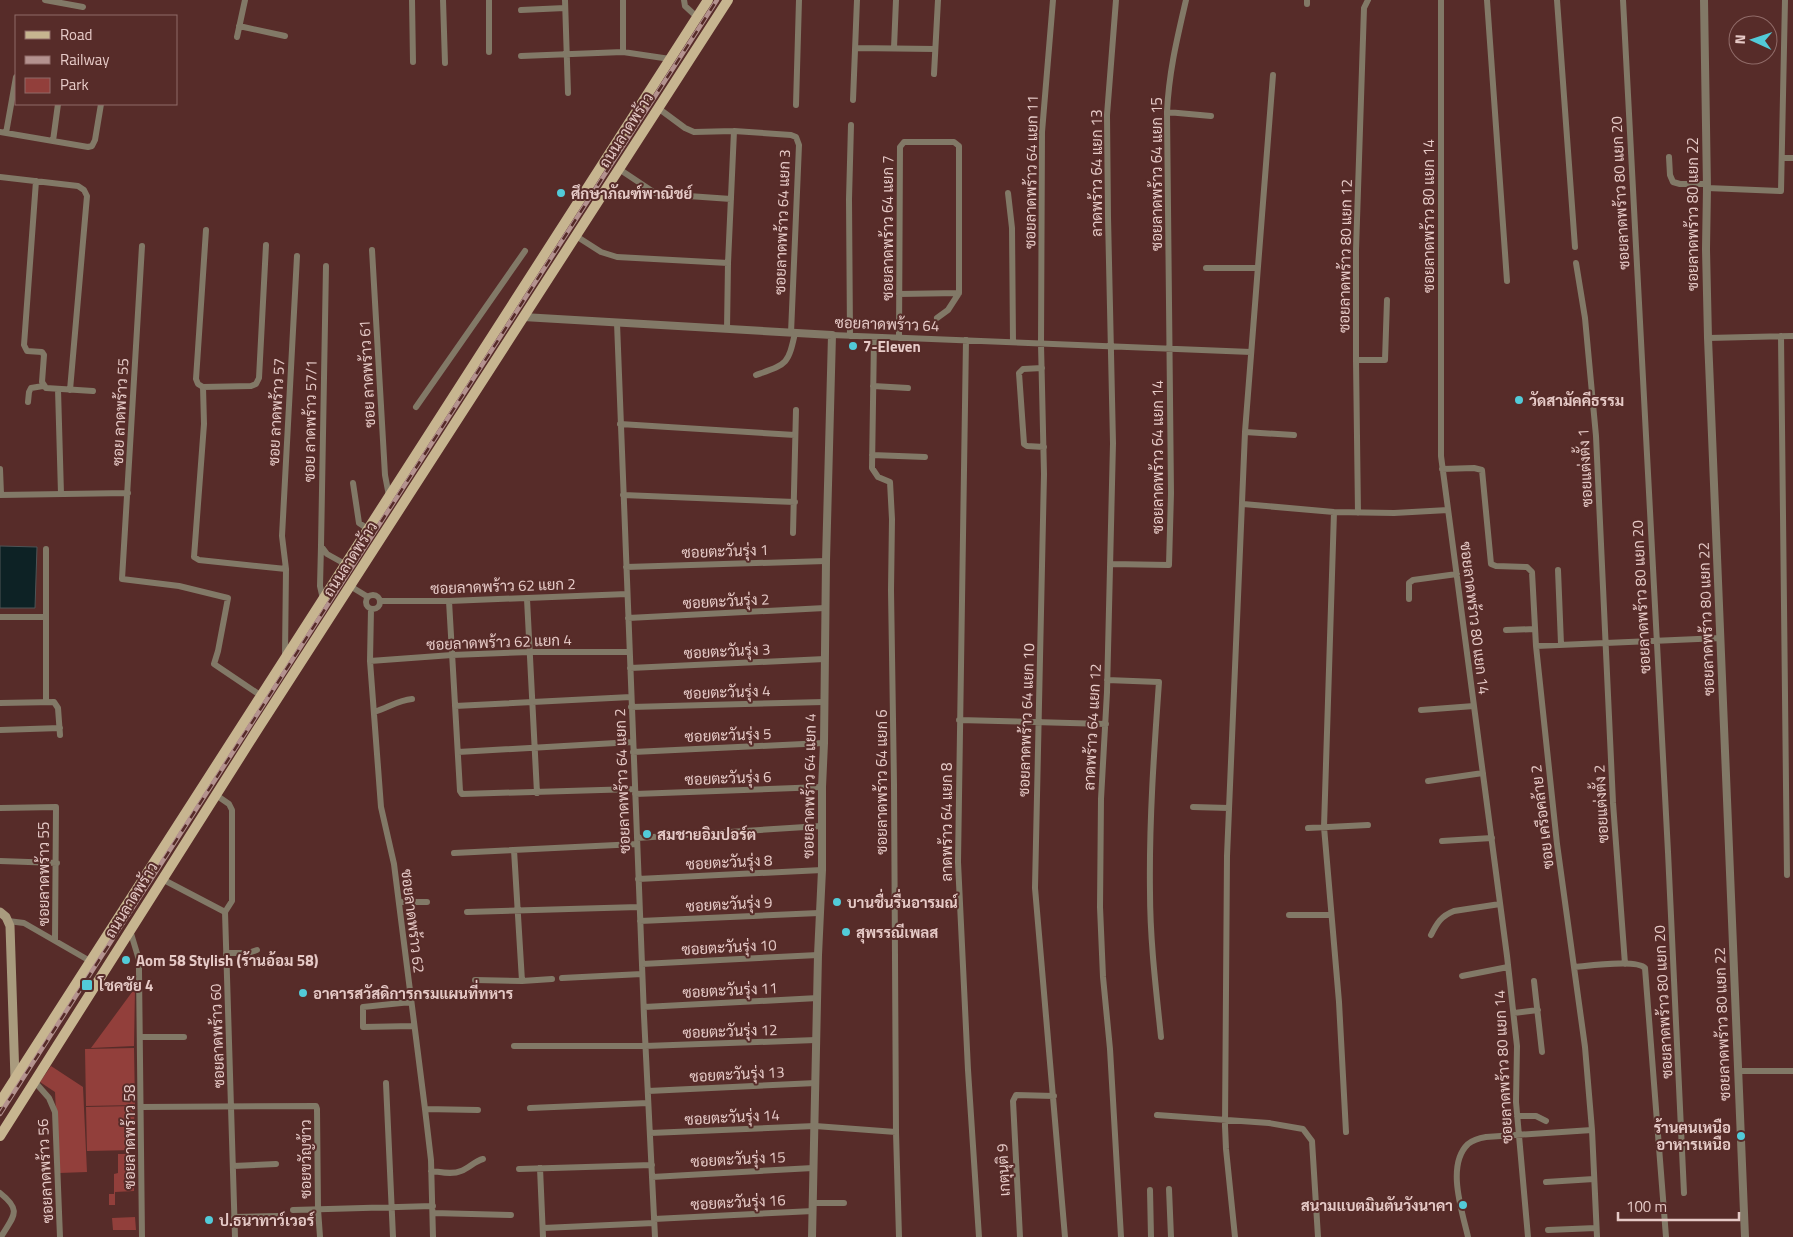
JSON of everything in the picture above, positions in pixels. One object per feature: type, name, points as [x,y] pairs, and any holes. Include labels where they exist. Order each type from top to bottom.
[{"type":"main road","name":"ถนนลาดพร้าว","points":[[0,1102],[708,0]]},
{"type":"main road","name":"ถนนลาดพร้าว","points":[[0,1136],[162,879],[728,0]]},
{"type":"main road","points":[[509,310],[523,318]]},
{"type":"main road","points":[[260,695],[274,705]]},
{"type":"main road","points":[[0,912],[10,926],[15,1079]]},
{"type":"street","points":[[45,0],[83,8]]},
{"type":"street","points":[[237,36],[245,0]]},
{"type":"street","points":[[412,0],[413,62]]},
{"type":"street","points":[[443,0],[445,64]]},
{"type":"street","points":[[489,0],[489,52]]},
{"type":"street","points":[[564,0],[568,93]]},
{"type":"street","points":[[623,0],[623,52]]},
{"type":"street","points":[[684,0],[685,6],[697,17]]},
{"type":"street","points":[[796,105],[799,0]]},
{"type":"street","points":[[853,100],[857,0]]},
{"type":"street","points":[[894,48],[896,0]]},
{"type":"street","points":[[934,74],[938,0]]},
{"type":"street","name":"ซอยลาดพร้าว 64 แยก 11","points":[[1041,344],[1042,132],[1052,0]]},
{"type":"street","name":"ลาดพร้าว 64 แยก 13","points":[[1111,346],[1107,115],[1116,0]]},
{"type":"street","name":"ซอยลาดพร้าว 64 แยก 15","points":[[1170,349],[1167,112],[1172,58],[1186,0]]},
{"type":"street","name":"ซอยลาดพร้าว 80 แยก 12","points":[[1358,513],[1356,250],[1364,8],[1368,0]]},
{"type":"street","name":"ซอยลาดพร้าว 80 แยก 14","points":[[1441,0],[1440,406],[1442,469],[1514,1013],[1517,1046],[1518,1134],[1528,1237]]},
{"type":"street","points":[[1488,0],[1507,281]]},
{"type":"street","points":[[1556,0],[1575,247]]},
{"type":"street","name":"ซอยลาดพร้าว 80 แยก 20","points":[[1623,0],[1684,1194]]},
{"type":"street","name":"ซอยลาดพร้าว 80 แยก 22","points":[[1704,0],[1708,338],[1745,1237]]},
{"type":"street","points":[[1669,158],[1670,175],[1673,182],[1781,191],[1785,0]]},
{"type":"street","points":[[521,10],[565,8]]},
{"type":"street","points":[[239,26],[285,36]]},
{"type":"street","points":[[855,48],[935,48]]},
{"type":"street","points":[[521,56],[623,52],[670,59]]},
{"type":"street","points":[[1236,1237],[1226,1149],[1225,1121],[1227,856],[1245,432],[1273,75]]},
{"type":"street","points":[[15,81],[3,132],[88,147],[92,146],[95,140],[101,105]]},
{"type":"street","points":[[53,141],[58,105]]},
{"type":"street","name":"ซอยลาดพร้าว 64 แยก 3","points":[[658,108],[685,128],[694,132],[734,131],[791,135],[796,137],[799,145],[793,333],[790,357],[783,364],[756,375]]},
{"type":"street","points":[[1167,112],[1211,116]]},
{"type":"street","points":[[850,336],[849,199],[851,125]]},
{"type":"street","points":[[727,329],[734,131]]},
{"type":"street","name":"ซอยลาดพร้าว 64 แยก 7","points":[[899,338],[900,147],[904,142],[954,142],[959,146],[959,293]]},
{"type":"street","points":[[1783,158],[1793,158]]},
{"type":"street","points":[[619,169],[660,194],[731,199]]},
{"type":"street","points":[[0,177],[78,186],[84,190],[87,196],[70,390]]},
{"type":"street","points":[[36,181],[24,345],[27,350],[42,352],[44,355],[44,386]]},
{"type":"street","points":[[1008,193],[1012,228],[1013,342]]},
{"type":"street","points":[[206,230],[196,379],[203,386],[204,424],[194,556],[199,560],[286,569]]},
{"type":"street","points":[[576,236],[601,252],[616,257],[728,263]]},
{"type":"street","name":"ซอย ลาดพร้าว 57","points":[[203,386],[251,386],[256,384],[259,378],[266,245]]},
{"type":"street","name":"ซอย ลาดพร้าว 55","points":[[142,246],[122,579],[179,586],[228,598],[214,664],[260,695]]},
{"type":"street","name":"ซอย ลาดพร้าว 61","points":[[372,250],[385,475],[389,496]]},
{"type":"street","points":[[416,407],[525,251]]},
{"type":"street","name":"ซอย ลาดพร้าว 57","points":[[285,656],[286,569],[282,536],[297,256]]},
{"type":"street","name":"ซอยแต่งตั้ง 1","points":[[1576,264],[1585,318],[1596,436],[1606,642]]},
{"type":"street","name":"ซอย ลาดพร้าว 57/1","points":[[323,599],[320,586],[326,266]]},
{"type":"street","points":[[1206,268],[1257,268]]},
{"type":"street","points":[[899,294],[959,293]]},
{"type":"street","points":[[937,318],[948,310],[959,293]]},
{"type":"street","points":[[1356,360],[1385,360],[1387,300]]},
{"type":"street","name":"ซอยลาดพร้าว 64","points":[[523,318],[874,338],[1251,352]]},
{"type":"street","name":"ซอยลาดพร้าว 64 แยก 2","points":[[616,323],[645,1046],[655,1237]]},
{"type":"street","name":"ซอยลาดพร้าว 64 แยก 4","points":[[812,1237],[819,913],[822,870],[825,608],[832,335]]},
{"type":"street","points":[[1781,336],[1787,875]]},
{"type":"street","points":[[1708,338],[1793,336]]},
{"type":"street","name":"ซอยลาดพร้าว 64 แยก 6","points":[[874,338],[872,468],[878,477],[890,482],[892,519],[896,1132],[899,1237]]},
{"type":"street","name":"ลาดพร้าว 64 แยก 8","points":[[966,340],[958,862],[968,1070],[979,1237]]},
{"type":"street","name":"ซอยลาดพร้าว 64 แยก 10","points":[[1041,344],[1044,447],[1040,722],[1035,888],[1065,1237]]},
{"type":"street","name":"ลาดพร้าว 64 แยก 12","points":[[1111,346],[1113,443],[1111,564],[1106,724],[1101,799],[1100,906],[1121,1237]]},
{"type":"street","name":"ซอยลาดพร้าว 64 แยก 14","points":[[1111,564],[1169,565],[1171,493],[1170,349]]},
{"type":"street","points":[[1042,368],[1023,369],[1019,373],[1024,444],[1027,446],[1044,447]]},
{"type":"street","points":[[28,402],[31,388],[44,386],[48,388],[93,391]]},
{"type":"street","points":[[873,386],[908,388]]},
{"type":"street","points":[[58,389],[61,494]]},
{"type":"street","points":[[794,533],[796,410]]},
{"type":"street","points":[[620,424],[795,435]]},
{"type":"street","points":[[1245,432],[1294,436]]},
{"type":"street","points":[[872,454],[925,457]]},
{"type":"street","name":"ซอย เครือคล้าย 2","points":[[1442,469],[1474,468],[1482,470],[1491,564],[1530,568],[1532,572],[1536,646],[1557,844],[1585,1047],[1592,1130],[1597,1237]]},
{"type":"street","points":[[0,469],[0,494],[128,493]]},
{"type":"street","points":[[353,483],[360,523],[368,529]]},
{"type":"street","points":[[623,495],[795,502]]},
{"type":"street","points":[[1243,504],[1358,513],[1394,514],[1448,510]]},
{"type":"street","points":[[1334,512],[1324,828],[1339,1002],[1346,1132]]},
{"type":"street","points":[[321,546],[327,554],[345,564]]},
{"type":"street","points":[[46,549],[46,701]]},
{"type":"street","name":"ซอยตะวันรุ่ง 1","points":[[626,567],[826,561]]},
{"type":"street","points":[[1558,570],[1561,644]]},
{"type":"street","points":[[1409,599],[1410,581],[1457,574]]},
{"type":"street","points":[[350,586],[368,597],[376,595],[380,601],[378,607],[371,609]]},
{"type":"street","name":"ซอยลาดพร้าว 62 แยก 2","points":[[380,601],[450,602],[627,594]]},
{"type":"street","name":"ซอยลาดพร้าว 62","points":[[368,597],[366,604],[371,609],[370,661],[381,807],[394,864],[425,1109],[432,1171],[433,1237]]},
{"type":"street","points":[[526,599],[537,793]]},
{"type":"street","points":[[450,602],[458,752],[633,742]]},
{"type":"street","name":"ซอยตะวันรุ่ง 2","points":[[628,618],[825,608]]},
{"type":"street","points":[[0,617],[46,617]]},
{"type":"street","points":[[1506,630],[1535,629]]},
{"type":"street","points":[[1536,646],[1721,638]]},
{"type":"street","name":"ซอยแต่งตั้ง 2","points":[[1606,642],[1613,803],[1625,964]]},
{"type":"street","name":"ซอยลาดพร้าว 62 แยก 4","points":[[370,661],[530,652],[629,652]]},
{"type":"street","name":"ซอยตะวันรุ่ง 3","points":[[630,668],[825,660]]},
{"type":"street","points":[[1107,680],[1159,682],[1153,764],[1150,893],[1153,964],[1161,1037]]},
{"type":"street","points":[[455,706],[631,697]]},
{"type":"street","points":[[374,712],[389,708],[400,700],[412,699]]},
{"type":"street","points":[[0,703],[54,702],[56,704],[60,732],[0,730]]},
{"type":"street","name":"ซอยตะวันรุ่ง 4","points":[[631,707],[824,702]]},
{"type":"street","points":[[1421,710],[1474,706]]},
{"type":"street","points":[[960,720],[1106,724]]},
{"type":"street","name":"ซอยตะวันรุ่ง 5","points":[[633,752],[824,744]]},
{"type":"street","name":"ซอยตะวันรุ่ง 6","points":[[458,752],[460,791],[462,794],[822,787]]},
{"type":"street","points":[[1428,781],[1483,773]]},
{"type":"street","name":"ซอยลาดพร้าว 60","points":[[216,795],[229,804],[232,810],[232,902],[225,912],[236,1237]]},
{"type":"street","name":"ซอยลาดพร้าว 55","points":[[0,808],[56,807],[55,940]]},
{"type":"street","points":[[1193,807],[1230,808]]},
{"type":"street","points":[[454,853],[822,826]]},
{"type":"street","points":[[1308,828],[1368,826]]},
{"type":"street","points":[[1442,841],[1492,838]]},
{"type":"street","points":[[514,850],[516,910],[522,981]]},
{"type":"street","points":[[0,861],[57,863]]},
{"type":"street","name":"ซอยตะวันรุ่ง 8","points":[[638,879],[822,870]]},
{"type":"street","points":[[162,879],[225,912]]},
{"type":"street","points":[[399,902],[427,902]]},
{"type":"street","points":[[1431,935],[1437,923],[1454,911],[1500,904]]},
{"type":"street","points":[[468,912],[640,907]]},
{"type":"street","name":"ซอยตะวันรุ่ง 9","points":[[640,921],[819,913]]},
{"type":"street","points":[[1289,915],[1331,915]]},
{"type":"street","points":[[8,921],[24,923],[90,961]]},
{"type":"street","name":"ซอยลาดพร้าว 58","points":[[130,930],[139,960],[142,1237]]},
{"type":"street","points":[[226,953],[248,953],[257,950]]},
{"type":"street","name":"ซอยตะวันรุ่ง 10","points":[[642,964],[818,955]]},
{"type":"street","points":[[1574,967],[1640,964],[1644,968],[1666,1237]]},
{"type":"street","points":[[1462,976],[1508,967]]},
{"type":"street","points":[[562,978],[642,974]]},
{"type":"street","points":[[475,980],[522,981],[552,979]]},
{"type":"street","points":[[1534,982],[1542,1052]]},
{"type":"street","name":"ซอยตะวันรุ่ง 11","points":[[644,1007],[818,998]]},
{"type":"street","points":[[411,1002],[363,1007],[363,1027],[413,1026]]},
{"type":"street","points":[[1514,1013],[1538,1010]]},
{"type":"street","points":[[140,1037],[184,1037]]},
{"type":"street","name":"ซอยตะวันรุ่ง 12","points":[[514,1046],[645,1046],[816,1040]]},
{"type":"street","points":[[1738,1071],[1793,1071]]},
{"type":"street","name":"ซอยลาดพร้าว 56","points":[[34,1081],[49,1098],[55,1112],[60,1237]]},
{"type":"street","points":[[386,1083],[393,1237]]},
{"type":"street","name":"ซอยตะวันรุ่ง 13","points":[[648,1091],[816,1083]]},
{"type":"street","name":"เกตุนุติ 9","points":[[1020,1237],[1013,1101],[1016,1095],[1054,1096]]},
{"type":"street","points":[[530,1108],[648,1103]]},
{"type":"street","name":"ซอยขวัญข้าว","points":[[142,1107],[316,1106],[320,1237]]},
{"type":"street","points":[[425,1109],[478,1110]]},
{"type":"street","points":[[1157,1115],[1269,1123],[1303,1129],[1312,1141],[1318,1237]]},
{"type":"street","points":[[1517,1116],[1536,1116],[1546,1120]]},
{"type":"street","name":"ซอยตะวันรุ่ง 14","points":[[650,1133],[815,1126],[896,1132]]},
{"type":"street","points":[[1468,1237],[1457,1183],[1458,1164],[1461,1154],[1468,1144],[1486,1137],[1592,1130]]},
{"type":"street","points":[[432,1171],[452,1173],[462,1171],[483,1159]]},
{"type":"street","points":[[233,1166],[276,1164]]},
{"type":"street","points":[[519,1169],[652,1164]]},
{"type":"street","points":[[540,1168],[543,1237]]},
{"type":"street","name":"ซอยตะวันรุ่ง 15","points":[[652,1177],[814,1168]]},
{"type":"street","points":[[1546,1182],[1594,1179]]},
{"type":"street","points":[[1169,1189],[1171,1237]]},
{"type":"street","points":[[1150,1190],[1151,1237]]},
{"type":"street","points":[[0,1193],[10,1201],[15,1211],[2,1237]]},
{"type":"street","name":"ซอยตะวันรุ่ง 16","points":[[543,1228],[654,1221],[664,1218],[844,1203]]},
{"type":"street","points":[[293,1210],[392,1207],[511,1215]]},
{"type":"street","points":[[234,1217],[278,1216]]},
{"type":"street","points":[[1548,1230],[1596,1228]]},
{"type":"green space","points":[[135,988],[134,1046],[91,1048]]},
{"type":"green space","points":[[134,1048],[135,1105],[86,1106],[85,1049]]},
{"type":"green space","points":[[51,1066],[83,1087],[87,1172],[59,1173],[55,1092],[40,1082]]},
{"type":"green space","points":[[134,1106],[135,1150],[87,1151],[86,1107]]},
{"type":"green space","points":[[118,1154],[134,1154],[134,1191],[115,1192],[115,1205],[109,1205],[109,1194],[114,1194],[114,1174],[118,1173]]},
{"type":"green space","points":[[135,1217],[136,1230],[113,1230],[112,1218]]},
{"type":"water","points":[[0,546],[37,547],[35,608],[0,608]]},
{"type":"railway","points":[[0,1114],[717,0]]},
{"type":"place","name":"ศึกษาภัณฑ์พาณิชย์","points":[[561,193]]},
{"type":"place","name":"7-Eleven","points":[[853,346]]},
{"type":"place","name":"วัดสามัคคีธรรม","points":[[1519,400]]},
{"type":"place","name":"สมชายอิมปอร์ต","points":[[647,834]]},
{"type":"place","name":"บานชื่นรื่นอารมณ์","points":[[837,902]]},
{"type":"place","name":"สุพรรณีเพลส","points":[[846,932]]},
{"type":"place","name":"Aom 58 Stylish (ร้านอ้อม 58)","points":[[126,960]]},
{"type":"place","name":"โชคชัย 4","points":[[87,985]]},
{"type":"place","name":"อาคารสวัสดิการกรมแผนที่ทหาร","points":[[303,993]]},
{"type":"place","name":"ร้านฅนเหนือ อาหารเหนือ","points":[[1741,1136]]},
{"type":"place","name":"สนามแบตมินตันวังนาคา","points":[[1463,1205]]},
{"type":"place","name":"ป.ธนาทาว์เวอร์","points":[[209,1220]]}]
